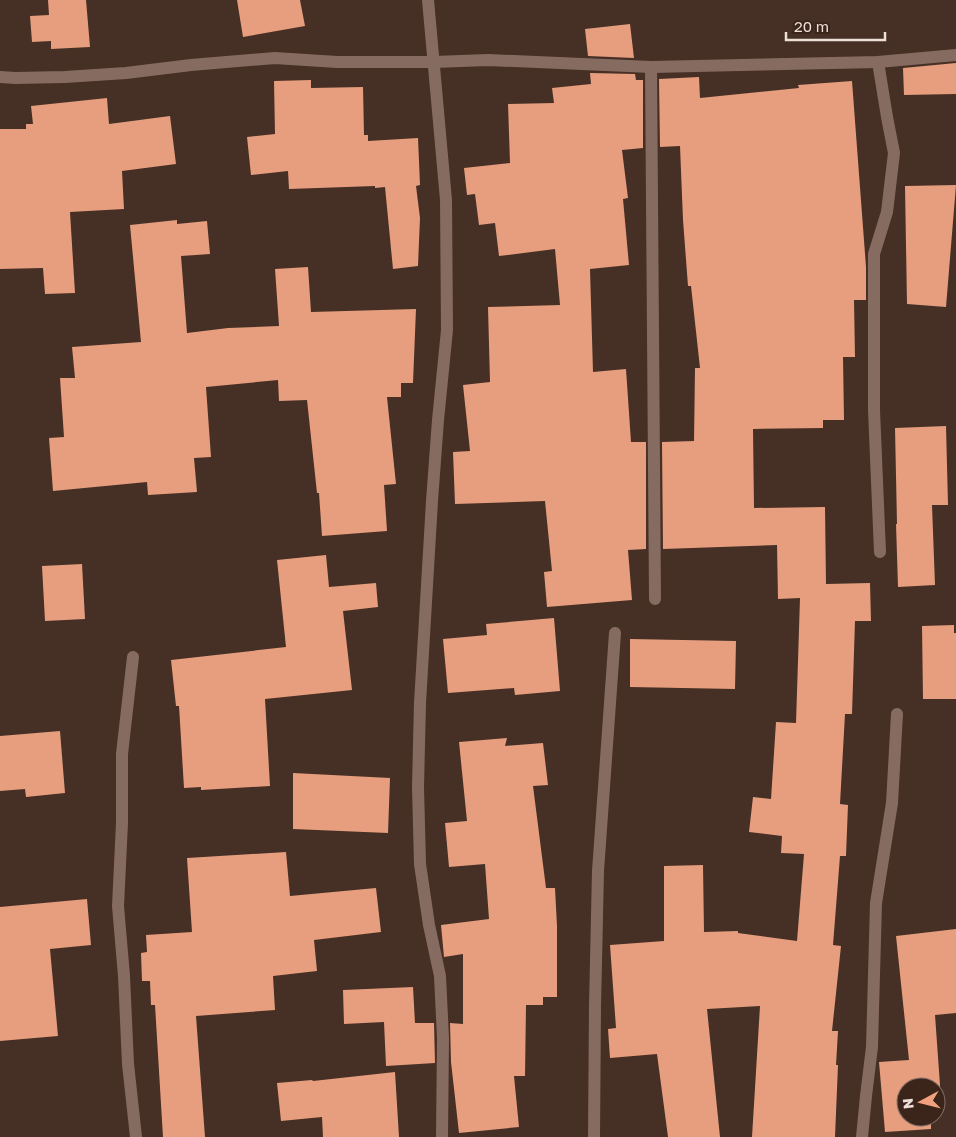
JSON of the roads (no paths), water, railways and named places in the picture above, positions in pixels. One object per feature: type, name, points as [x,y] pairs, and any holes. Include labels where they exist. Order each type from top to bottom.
[{"type":"street","points":[[428,0],[446,200],[447,330],[432,501],[420,703],[418,787],[420,864],[429,925],[440,976],[443,1038],[442,1137]]},
{"type":"street","points":[[0,77],[65,77],[126,73],[275,58],[337,62],[488,60],[651,67],[878,62],[956,55]]},
{"type":"street","points":[[878,62],[886,117],[894,153],[887,212],[874,254],[874,410],[880,552]]},
{"type":"street","points":[[651,67],[654,599]]},
{"type":"street","points":[[594,1137],[598,871],[615,633]]},
{"type":"street","points":[[133,657],[122,754],[122,823],[118,906],[124,976],[128,1064],[136,1137]]},
{"type":"street","points":[[862,1137],[872,1047],[876,903],[892,803],[897,714]]}]
